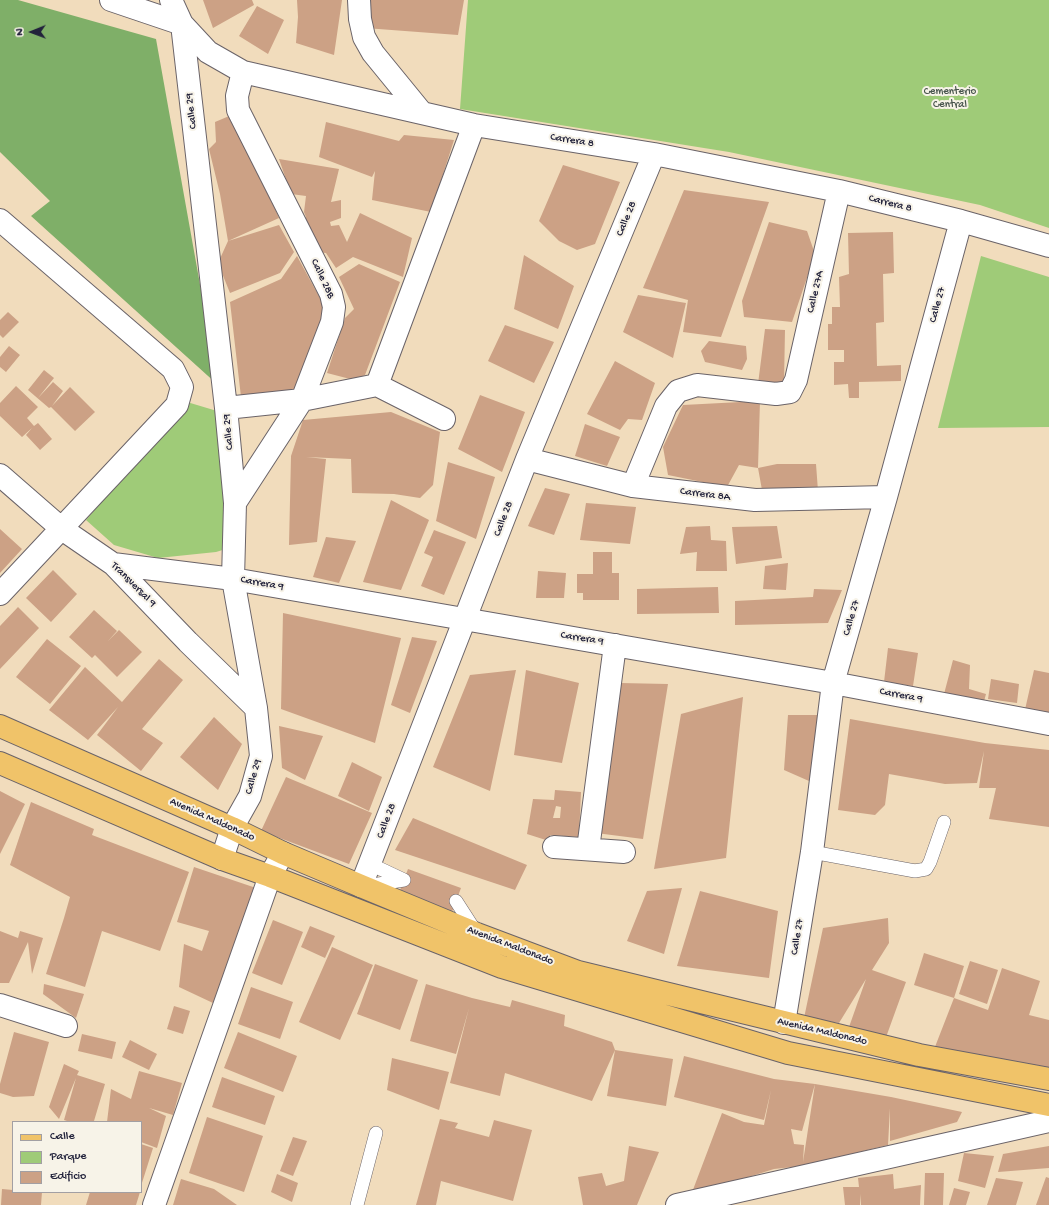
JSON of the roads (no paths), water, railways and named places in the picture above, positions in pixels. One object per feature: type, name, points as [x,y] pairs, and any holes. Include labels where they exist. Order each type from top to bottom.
[{"type":"main road","name":"Avenida Maldonado","points":[[0,726],[232,828],[283,853],[477,934],[578,972],[919,1055],[1049,1079]]},
{"type":"main road","name":"Avenida Maldonado","points":[[0,763],[222,859],[270,876],[502,967],[788,1053],[1049,1105]]},
{"type":"street","name":"Carrera 8","points":[[111,0],[182,24],[208,52],[243,72],[474,124],[654,154],[839,191],[961,221],[1049,246]]},
{"type":"street","name":"Calle 29","points":[[171,0],[182,24],[226,408],[235,503],[233,579],[256,708],[261,756],[250,796],[232,828],[222,859]]},
{"type":"street","points":[[359,0],[360,19],[364,37],[370,48],[422,113]]},
{"type":"street","name":"Calle 28B","points":[[235,503],[302,400],[332,322],[334,307],[331,294],[238,110],[236,96],[243,72]]},
{"type":"street","points":[[377,385],[474,124]]},
{"type":"street","name":"Calle 28","points":[[361,886],[527,459],[654,154]]},
{"type":"street","name":"Calle 27A","points":[[633,486],[666,406],[678,391],[698,386],[776,394],[790,392],[796,380],[839,191]]},
{"type":"street","points":[[0,220],[173,369],[182,387],[177,404],[0,594]]},
{"type":"street","name":"Calle 27","points":[[784,1023],[812,852],[833,683],[886,497],[961,221]]},
{"type":"street","points":[[226,408],[302,400],[377,385],[444,419]]},
{"type":"street","name":"Carrera 8A","points":[[527,459],[633,486],[755,500],[886,497]]},
{"type":"street","name":"Transversal 9","points":[[0,475],[62,529],[113,564],[188,642],[256,708]]},
{"type":"street","name":"Carrera 9","points":[[113,564],[233,579],[833,683],[1049,724]]},
{"type":"street","points":[[588,849],[615,645]]},
{"type":"street","points":[[554,847],[624,852]]},
{"type":"street","points":[[154,1205],[270,876],[283,853]]},
{"type":"street","points":[[0,1005],[66,1026]]},
{"type":"street","points":[[677,1205],[1049,1121]]},
{"type":"lane","points":[[812,852],[915,871],[926,869],[930,862],[944,822]]},
{"type":"lane","points":[[361,886],[404,880],[370,864]]},
{"type":"lane","points":[[456,901],[477,934]]},
{"type":"lane","points":[[357,1205],[376,1133]]},
{"type":"park label","name":"Cementerio Central","points":[[950,98]]}]
